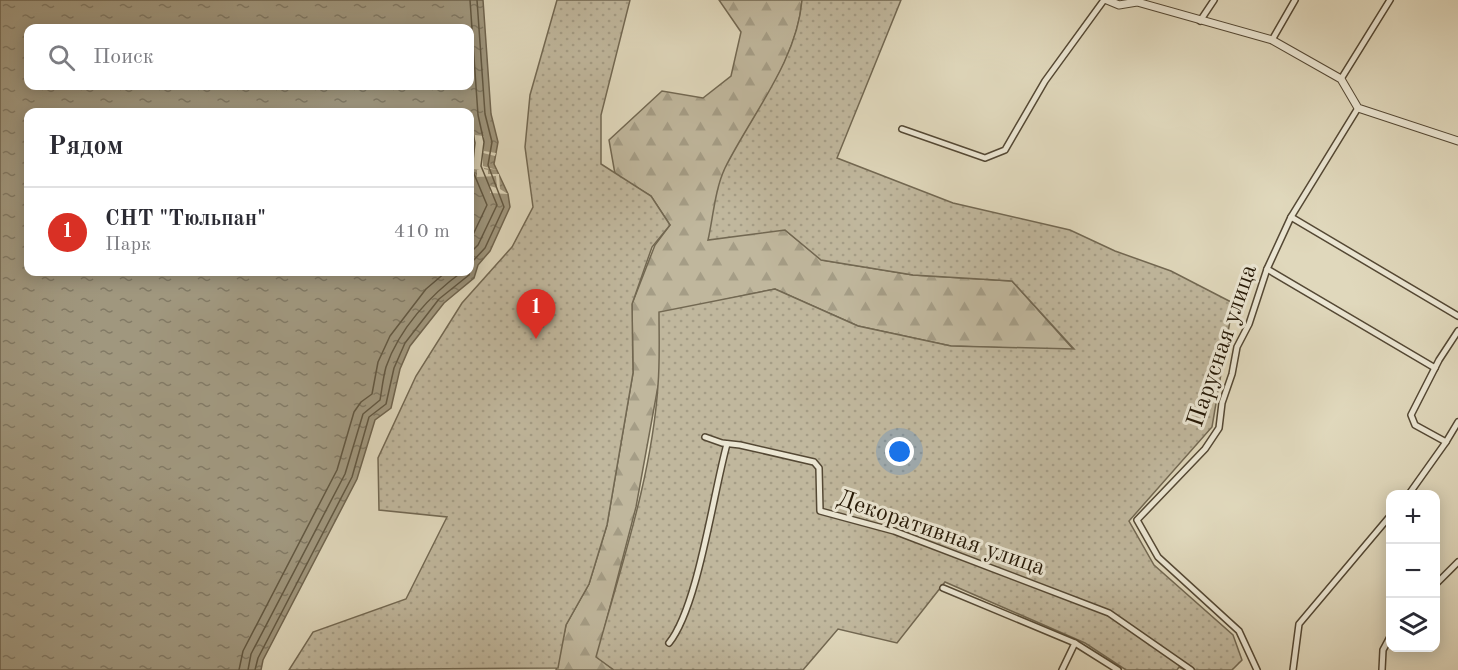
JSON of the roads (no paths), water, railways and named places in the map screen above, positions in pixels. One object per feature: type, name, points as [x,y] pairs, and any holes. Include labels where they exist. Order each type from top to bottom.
[{"type":"street","points":[[902,129],[985,158],[1005,150],[1046,81],[1105,0],[1119,5],[1137,1],[1272,40],[1341,79],[1358,108],[1458,141]]},
{"type":"street","points":[[1200,21],[1214,0]]},
{"type":"street","points":[[1272,40],[1295,0]]},
{"type":"street","points":[[1341,79],[1390,0]]},
{"type":"street","name":"Парусная улица","points":[[1257,670],[1239,631],[1158,557],[1137,520],[1205,448],[1219,428],[1237,346],[1249,324],[1267,269],[1291,217],[1358,108]]},
{"type":"street","points":[[1291,217],[1458,316]]},
{"type":"street","points":[[1267,269],[1435,368]]},
{"type":"street","points":[[1446,442],[1424,431],[1412,420],[1419,397],[1458,331]]},
{"type":"street","points":[[1412,490],[1458,422]]},
{"type":"street","name":"Декоративная улица","points":[[705,436],[727,444],[814,462],[819,468],[820,511],[894,531],[1109,613],[1191,670]]},
{"type":"street","points":[[669,643],[676,634],[692,591],[727,444]]},
{"type":"street","points":[[1293,670],[1299,624],[1386,521]]},
{"type":"street","points":[[1440,580],[1458,562]]},
{"type":"street","points":[[943,588],[1075,644],[1119,670]]},
{"type":"street","points":[[1062,670],[1075,644]]},
{"type":"street","points":[[1382,670],[1383,650],[1386,644]]},
{"type":"water","points":[[0,0],[483,0],[491,114],[498,142],[494,164],[508,194],[510,207],[490,251],[478,265],[474,278],[444,303],[410,346],[400,369],[391,408],[375,420],[357,479],[263,660],[261,670],[0,670]]},
{"type":"place","name":"СНТ \"Тюльпан\"","points":[[536,339]]}]
